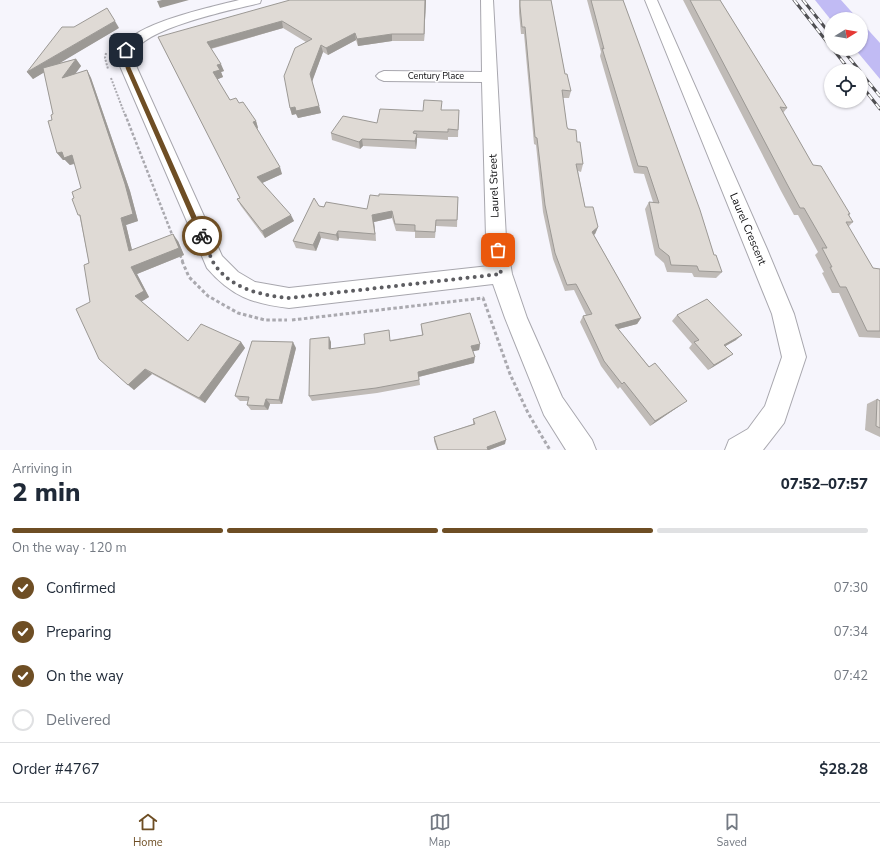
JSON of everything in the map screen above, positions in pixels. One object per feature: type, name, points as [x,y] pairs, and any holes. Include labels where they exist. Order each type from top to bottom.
[{"type":"street","points":[[255,0],[145,33],[131,43],[125,54],[129,69],[214,262],[226,277],[244,288],[264,296],[289,298],[501,274]]},
{"type":"street","name":"Laurel Street","points":[[487,0],[496,238],[501,274],[516,318],[553,406],[582,450]]},
{"type":"street","name":"Laurel Crescent","points":[[650,0],[757,249],[783,314],[794,357],[775,414],[757,438],[739,450]]},
{"type":"street","name":"Century Place","points":[[384,76],[489,77]]},
{"type":"path","points":[[108,49],[105,58],[107,66],[175,241]]},
{"type":"path","points":[[178,248],[189,277],[208,296],[238,313],[264,320],[299,320],[483,298],[510,374],[528,413],[550,450]]},
{"type":"shaded area","points":[[815,0],[841,0],[852,12],[825,12]]},
{"type":"shaded area","points":[[868,30],[880,43],[880,79],[861,56],[868,56]]},
{"type":"building","points":[[290,0],[425,0],[424,34],[392,34],[357,39],[355,33],[326,48],[321,45],[310,74],[319,106],[296,111],[295,107],[290,108],[284,76],[295,48],[312,39],[282,21],[207,42],[221,64],[217,65],[220,70],[213,72],[230,100],[236,98],[239,103],[243,102],[256,121],[253,122],[280,167],[257,177],[291,215],[262,231],[237,199],[240,198],[158,37]]},
{"type":"building","points":[[520,0],[551,0],[565,74],[567,74],[571,91],[562,90],[567,127],[568,129],[576,130],[577,142],[580,142],[583,164],[576,164],[585,207],[593,207],[598,227],[592,232],[641,318],[615,325],[649,367],[655,363],[687,401],[655,421],[624,382],[622,384],[604,361],[583,316],[592,314],[576,284],[567,285],[555,253],[545,205],[537,138],[535,137],[525,27],[522,27]]},
{"type":"building","points":[[591,0],[623,0],[700,210],[714,255],[716,255],[722,272],[699,271],[697,266],[671,265],[669,256],[659,248],[649,202],[659,203],[647,167],[638,166],[602,48],[604,49]]},
{"type":"building","points":[[690,0],[720,0],[787,108],[780,107],[813,165],[821,166],[850,214],[848,214],[853,222],[846,222],[873,268],[880,269],[880,331],[867,331],[846,287],[840,287],[822,248],[827,248],[804,208],[800,208]]},
{"type":"building","points":[[107,8],[115,21],[27,72],[62,27],[74,27]]},
{"type":"building","points":[[76,59],[62,78],[87,70],[125,184],[133,214],[121,218],[129,251],[173,234],[179,248],[131,267],[144,291],[135,296],[188,341],[201,324],[241,342],[199,398],[145,369],[128,385],[99,359],[76,309],[90,302],[84,265],[89,263],[80,215],[78,215],[72,199],[74,198],[72,192],[81,188],[72,155],[64,158],[62,152],[57,153],[48,121],[52,120],[51,115],[53,114],[43,68]]},
{"type":"building","points":[[424,100],[442,101],[441,110],[459,110],[458,130],[448,129],[448,132],[414,131],[413,133],[417,134],[415,141],[362,139],[359,142],[331,133],[343,116],[377,123],[380,109],[423,111]]},
{"type":"building","points":[[379,194],[458,197],[457,220],[436,220],[435,232],[415,231],[415,225],[395,224],[392,211],[372,215],[375,234],[338,231],[336,235],[319,232],[313,245],[293,241],[314,198],[319,206],[324,207],[326,202],[367,209],[370,195],[379,196]]},
{"type":"building","points":[[707,299],[742,335],[724,345],[733,354],[714,365],[694,342],[699,340],[677,315]]},
{"type":"building","points":[[470,313],[480,344],[471,346],[475,357],[418,372],[419,380],[376,388],[309,396],[310,339],[329,337],[329,349],[365,344],[364,334],[389,330],[390,341],[423,335],[421,324]]},
{"type":"building","points":[[252,341],[293,342],[279,400],[266,399],[264,406],[247,405],[249,397],[235,396]]},
{"type":"building","points":[[877,399],[880,401],[880,428],[876,426]]},
{"type":"building","points":[[495,411],[506,440],[487,447],[488,450],[438,450],[434,437],[475,424],[473,419]]},
{"type":"railway","points":[[794,0],[824,38]]},
{"type":"railway","points":[[803,0],[824,26]]},
{"type":"railway","points":[[838,56],[845,64]]},
{"type":"railway","points":[[848,56],[854,64]]},
{"type":"railway","points":[[868,81],[880,96]]},
{"type":"railway","points":[[868,94],[880,109]]},
{"type":"way so far","points":[[202,236],[214,262],[226,277],[244,288],[264,296],[289,298],[501,274],[498,250]]},
{"type":"route","points":[[126,50],[125,58],[129,69],[202,236]]}]
